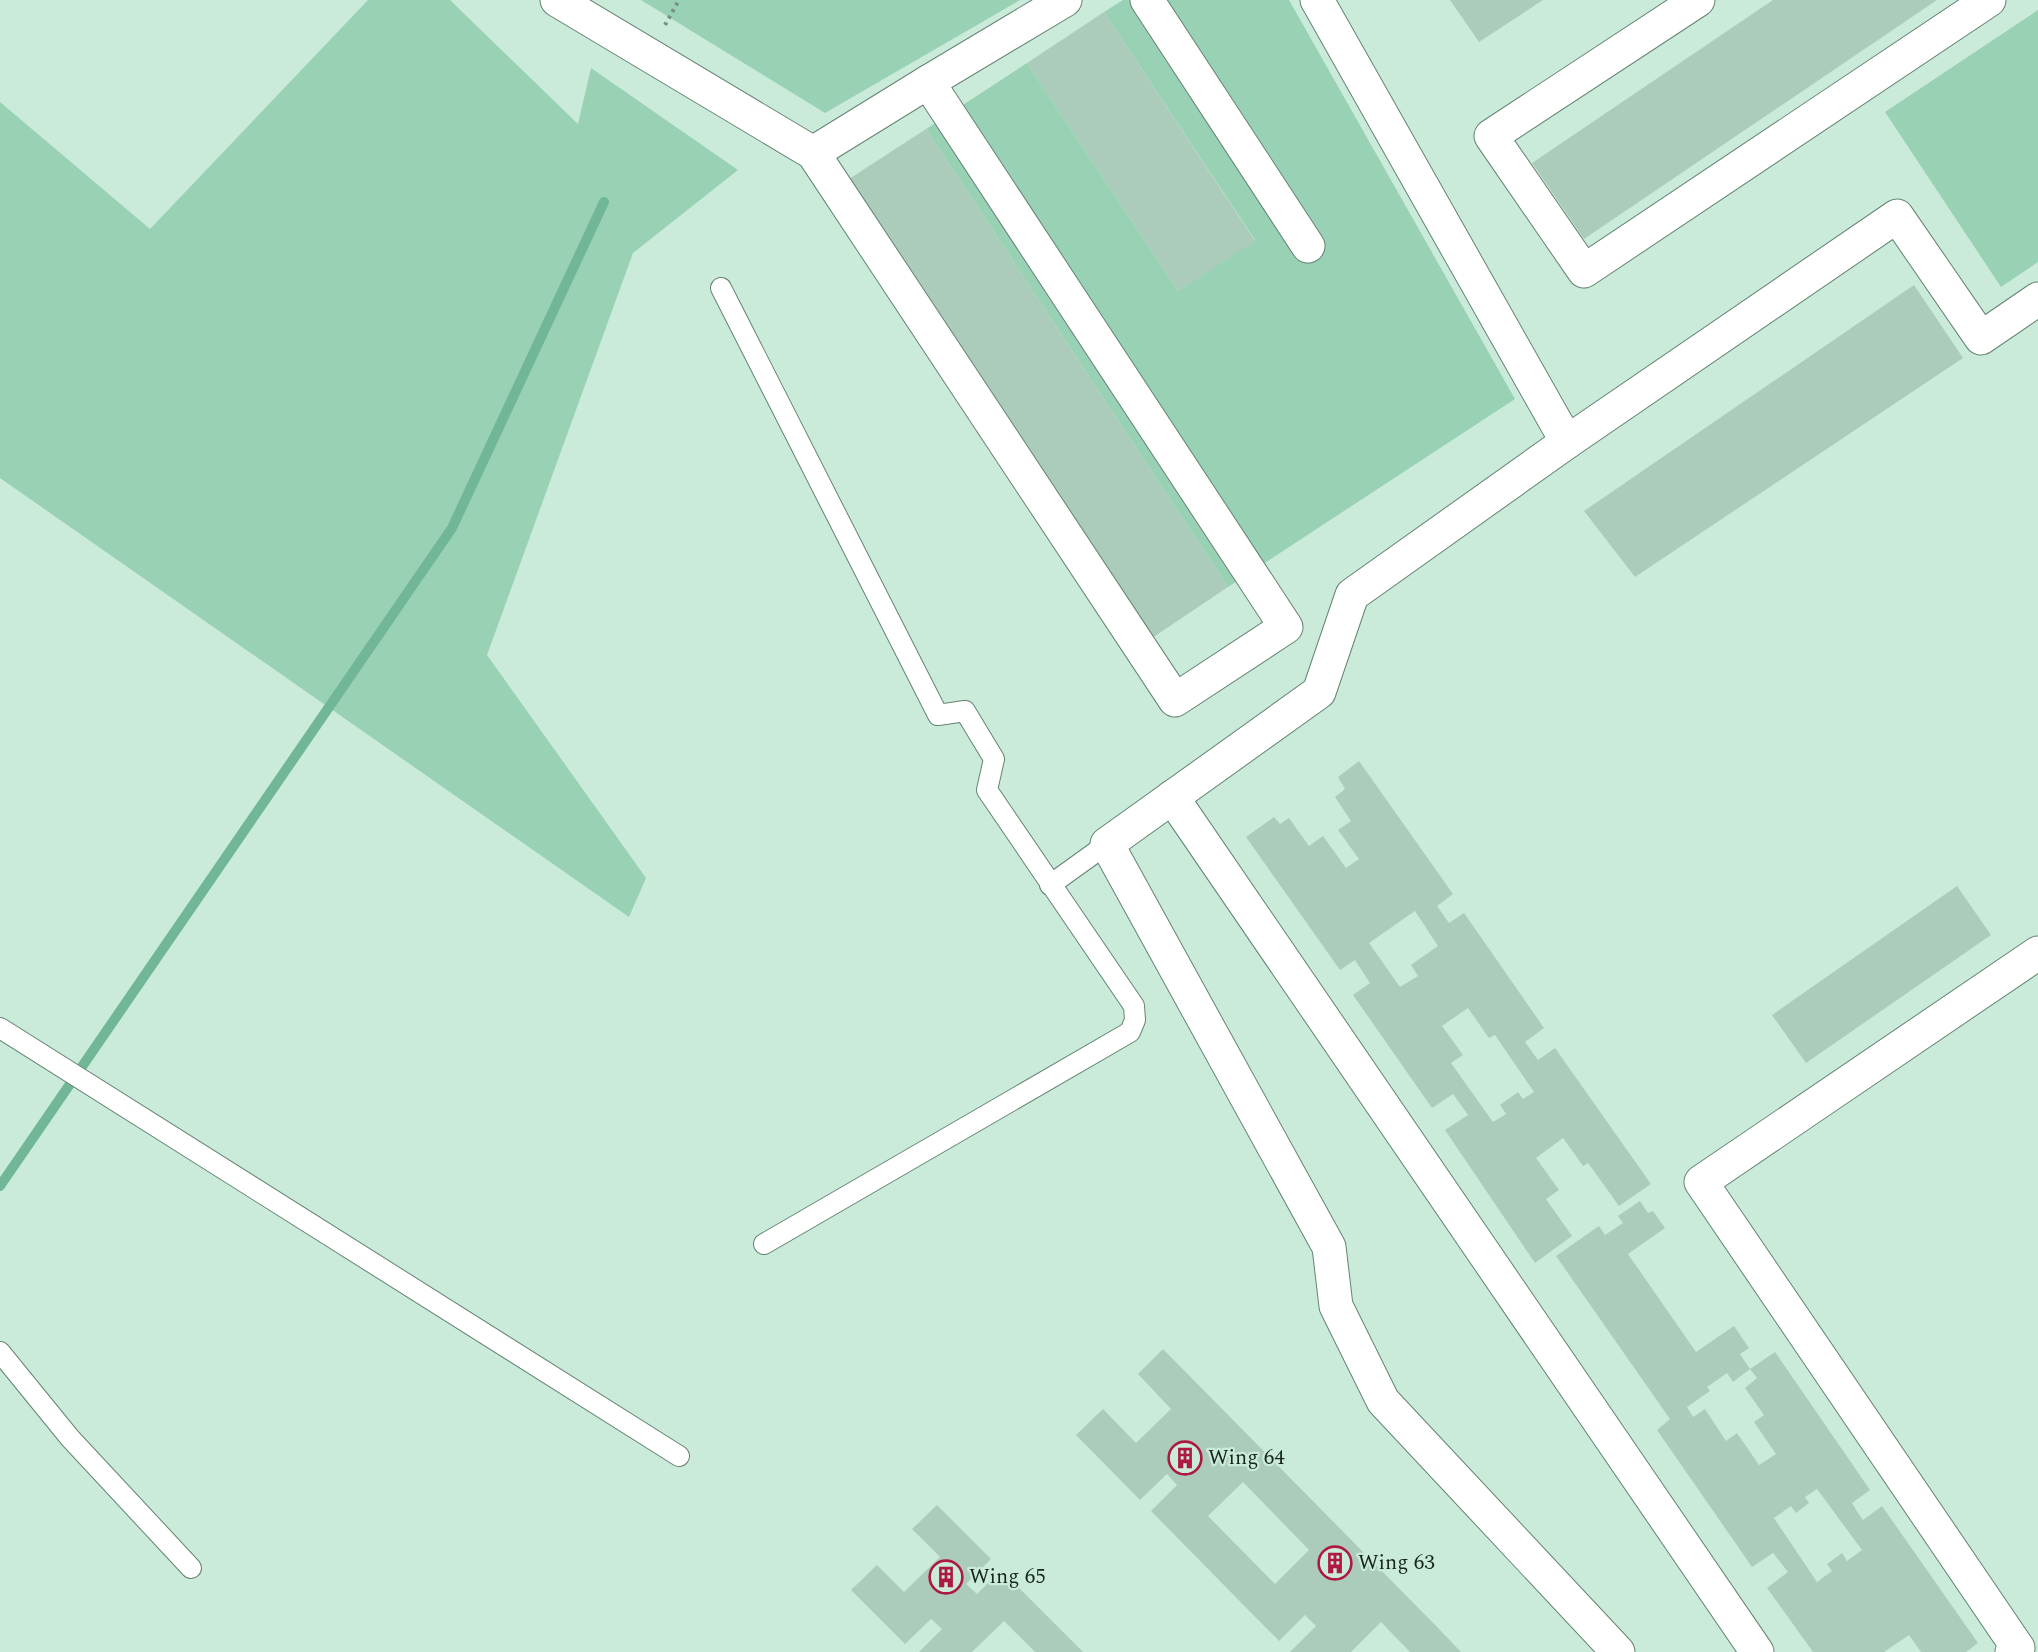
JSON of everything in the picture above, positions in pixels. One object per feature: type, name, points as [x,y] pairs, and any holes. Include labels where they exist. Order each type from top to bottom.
[{"type":"street","points":[[557,0],[813,153],[1175,700],[1286,627],[928,82]]},
{"type":"street","points":[[813,153],[1065,0]]},
{"type":"street","points":[[1147,0],[1308,246]]},
{"type":"street","points":[[1317,0],[1567,442]]},
{"type":"street","points":[[1698,0],[1491,136],[1584,271],[1989,0]]},
{"type":"street","points":[[1618,1652],[1383,1401],[1336,1306],[1329,1247],[1107,844],[1319,692],[1352,595],[1567,442],[1897,216],[1981,338],[2038,299]]},
{"type":"street","points":[[1173,797],[1757,1652]]},
{"type":"street","points":[[2012,1652],[2018,1648],[1701,1182],[2038,953]]},
{"type":"lane","points":[[721,288],[938,715],[965,711],[994,759],[987,790],[1134,1006],[1135,1020],[1130,1032],[764,1244]]},
{"type":"lane","points":[[1050,885],[1107,844]]},
{"type":"lane","points":[[0,1028],[679,1456]]},
{"type":"lane","points":[[0,1352],[70,1438],[191,1568]]},
{"type":"green space","points":[[368,0],[450,0],[578,124],[591,68],[738,170],[633,253],[487,655],[646,878],[629,917],[0,478],[0,102],[150,229]]},
{"type":"green space","points":[[641,0],[1020,0],[825,113]]},
{"type":"green space","points":[[1123,0],[1289,0],[1515,399],[1228,587],[926,129],[1027,63],[1178,291],[1255,240],[1104,12]]},
{"type":"green space","points":[[2038,10],[2038,262],[2001,287],[1885,112]]},
{"type":"building","points":[[1450,0],[1543,0],[1479,42]]},
{"type":"building","points":[[1773,0],[1937,0],[1584,239],[1532,163]]},
{"type":"building","points":[[1104,12],[1255,241],[1178,291],[1027,63]]},
{"type":"building","points":[[926,129],[1228,587],[1152,638],[849,179]]},
{"type":"building","points":[[1914,285],[1963,358],[1635,577],[1584,511]]},
{"type":"building","points":[[1359,761],[1453,894],[1437,906],[1449,923],[1464,913],[1544,1028],[1525,1042],[1538,1060],[1555,1048],[1651,1184],[1619,1206],[1588,1163],[1583,1166],[1563,1138],[1536,1158],[1559,1190],[1546,1199],[1572,1236],[1535,1263],[1445,1130],[1468,1115],[1453,1094],[1432,1108],[1353,995],[1370,983],[1355,960],[1340,970],[1246,837],[1274,817],[1280,824],[1289,818],[1309,846],[1323,836],[1346,868],[1359,859],[1338,830],[1351,821],[1335,797],[1345,789],[1338,777]],"holes":[[[1415,911],[1438,946],[1411,965],[1418,976],[1400,987],[1369,943]],[[1468,1008],[1489,1038],[1495,1035],[1534,1092],[1523,1099],[1518,1092],[1500,1105],[1506,1114],[1493,1122],[1451,1063],[1463,1055],[1442,1026]]]},
{"type":"building","points":[[1957,886],[1991,935],[1806,1063],[1772,1015]]},
{"type":"building","points":[[1640,1201],[1648,1213],[1653,1211],[1665,1228],[1628,1254],[1696,1352],[1734,1326],[1749,1348],[1740,1354],[1750,1369],[1775,1352],[1870,1490],[1852,1503],[1858,1513],[1863,1520],[1882,1506],[1978,1643],[1966,1652],[1921,1652],[1909,1635],[1884,1652],[1813,1652],[1767,1588],[1788,1572],[1773,1553],[1752,1567],[1657,1430],[1670,1419],[1556,1256],[1599,1226],[1605,1235],[1623,1223],[1618,1216]],"holes":[[[1750,1369],[1757,1378],[1745,1388],[1764,1415],[1754,1422],[1776,1454],[1759,1465],[1737,1433],[1726,1441],[1705,1409],[1693,1417],[1687,1407],[1710,1391],[1707,1387],[1727,1373],[1733,1382]],[[1817,1489],[1862,1550],[1847,1561],[1842,1553],[1827,1564],[1832,1571],[1817,1582],[1774,1518],[1791,1506],[1796,1513],[1809,1503],[1805,1497]]]},
{"type":"building","points":[[1163,1349],[1461,1652],[1410,1652],[1381,1622],[1351,1652],[1290,1652],[1316,1626],[1305,1615],[1279,1641],[1151,1511],[1177,1485],[1167,1474],[1140,1500],[1076,1435],[1103,1409],[1136,1443],[1171,1409],[1138,1374]],"holes":[[[1243,1482],[1309,1550],[1275,1584],[1208,1516]]]},
{"type":"building","name":"Wing 65","points":[[937,1505],[991,1559],[966,1584],[977,1594],[1001,1570],[1083,1652],[1035,1652],[1004,1621],[972,1652],[919,1652],[942,1629],[931,1619],[905,1644],[851,1590],[877,1565],[904,1592],[940,1557],[912,1529]]},
{"type":"waterway","points":[[0,1186],[452,528],[604,202]]},
{"type":"place","name":"Wing 64","points":[[1185,1458]]},
{"type":"place","name":"Wing 63","points":[[1335,1563]]},
{"type":"place","name":"Wing 65","points":[[946,1577]]}]
